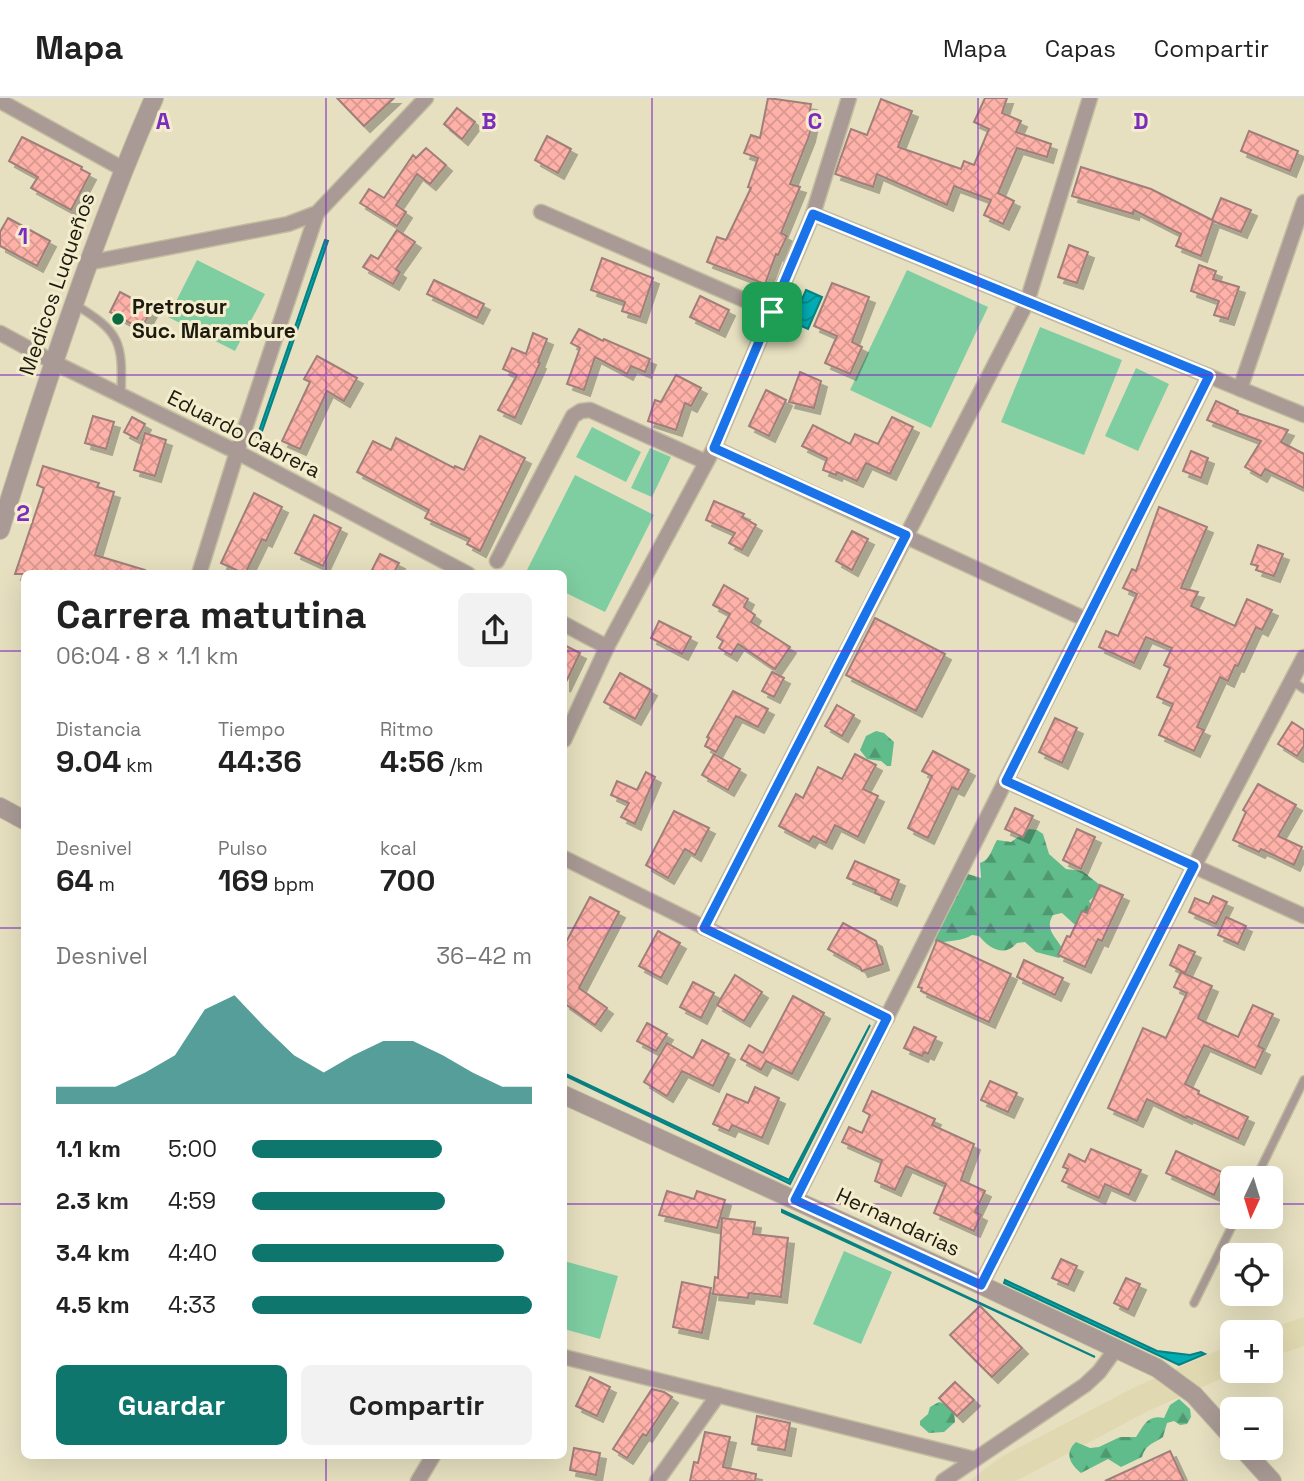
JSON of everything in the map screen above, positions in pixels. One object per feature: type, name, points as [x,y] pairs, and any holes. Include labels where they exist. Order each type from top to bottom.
[{"type":"street","name":"Medicos Luqueños","points":[[0,530],[87,263],[154,98]]},
{"type":"street","points":[[200,570],[236,452],[317,213],[426,98]]},
{"type":"street","points":[[567,734],[607,647],[714,448],[813,214],[849,98]]},
{"type":"street","points":[[704,928],[1027,302],[1090,98]]},
{"type":"street","points":[[0,101],[123,169]]},
{"type":"street","points":[[1240,389],[1304,202]]},
{"type":"street","points":[[541,212],[772,312]]},
{"type":"street","points":[[87,263],[288,224],[317,213]]},
{"type":"street","points":[[813,214],[1304,415]]},
{"type":"street","name":"Eduardo Cabrera","points":[[0,332],[53,362],[236,452],[460,570]]},
{"type":"street","points":[[795,1200],[1209,376]]},
{"type":"street","points":[[497,561],[573,416],[581,411],[590,410],[706,462]]},
{"type":"street","points":[[714,448],[1087,620]]},
{"type":"street","points":[[567,626],[607,647]]},
{"type":"street","points":[[981,1285],[1194,866],[1298,685],[1304,657]]},
{"type":"street","points":[[1006,781],[1304,916]]},
{"type":"street","points":[[0,807],[21,818]]},
{"type":"street","points":[[567,860],[887,1018]]},
{"type":"street","name":"Hernandarias","points":[[567,1096],[1157,1368],[1194,1395],[1220,1424]]},
{"type":"street","points":[[943,1481],[1085,1385],[1099,1372],[1115,1349]]},
{"type":"street","points":[[567,1357],[974,1459]]},
{"type":"street","points":[[657,1481],[718,1395]]},
{"type":"street","points":[[418,1481],[431,1459]]},
{"type":"street","points":[[1253,1460],[1272,1481]]},
{"type":"lane","points":[[74,303],[103,323],[119,343],[122,366],[121,395]]},
{"type":"lane","points":[[1261,1166],[1304,1080]]},
{"type":"lane","points":[[1194,1303],[1231,1229]]},
{"type":"shaded area","points":[[1304,1317],[1304,1346],[1283,1353],[1283,1324]]},
{"type":"shaded area","points":[[1220,1349],[1220,1379],[1148,1411],[1016,1481],[969,1481],[1001,1457],[1135,1387]]},
{"type":"green space","points":[[197,260],[265,294],[235,351],[168,317]]},
{"type":"green space","points":[[907,270],[988,307],[931,428],[850,390]]},
{"type":"green space","points":[[1040,327],[1122,360],[1084,455],[1001,422]]},
{"type":"green space","points":[[1136,368],[1169,384],[1138,451],[1105,436]]},
{"type":"green space","points":[[592,427],[641,452],[626,482],[576,457]]},
{"type":"green space","points":[[650,448],[671,457],[652,497],[631,488]]},
{"type":"green space","points":[[575,475],[654,515],[605,612],[567,593],[567,570],[527,570]]},
{"type":"green space","points":[[876,731],[884,733],[894,742],[891,766],[867,759],[860,750],[866,736]]},
{"type":"green space","points":[[1029,829],[1043,834],[1049,854],[1066,869],[1082,871],[1100,885],[1100,891],[1089,901],[1097,913],[1089,926],[1074,924],[1062,913],[1053,915],[1050,921],[1051,930],[1064,953],[1059,958],[1036,952],[1025,942],[1017,943],[1007,950],[997,950],[979,936],[972,935],[960,940],[936,943],[933,939],[961,877],[968,874],[981,878],[980,863],[989,857],[997,840],[1011,842]]},
{"type":"green space","points":[[844,1251],[892,1272],[861,1344],[813,1324]]},
{"type":"green space","points":[[567,1262],[618,1276],[600,1339],[567,1330]]},
{"type":"green space","points":[[1179,1399],[1190,1409],[1191,1417],[1187,1424],[1180,1425],[1174,1421],[1167,1423],[1163,1437],[1148,1447],[1142,1457],[1121,1467],[1108,1459],[1081,1473],[1071,1462],[1070,1450],[1076,1442],[1090,1448],[1099,1447],[1120,1437],[1136,1437],[1150,1419],[1164,1418],[1170,1405]]},
{"type":"green space","points":[[939,1402],[954,1411],[955,1422],[944,1432],[929,1433],[920,1425],[920,1421],[928,1414],[930,1407]]},
{"type":"water","points":[[325,240],[328,241],[260,437],[257,437]]},
{"type":"water","points":[[806,290],[822,297],[808,329],[792,322]]},
{"type":"water","points":[[870,1025],[790,1184],[567,1074],[789,1180]]},
{"type":"water","points":[[782,1210],[1095,1357],[782,1212]]},
{"type":"water","points":[[1005,1280],[1157,1351],[1205,1354],[1179,1365],[1004,1283]]},
{"type":"building","points":[[337,98],[394,98],[364,126]]},
{"type":"building","points":[[768,98],[811,104],[808,121],[812,122],[790,184],[800,187],[781,233],[787,236],[778,255],[776,254],[765,284],[707,262],[717,237],[726,240],[751,188],[748,187],[758,158],[744,153],[751,135],[760,138]]},
{"type":"building","points":[[985,98],[1007,98],[1002,113],[1021,121],[1016,132],[1051,144],[1047,157],[1017,148],[998,193],[1014,201],[1003,224],[984,215],[991,200],[954,186],[947,205],[877,174],[873,187],[835,174],[851,129],[867,135],[881,99],[912,111],[898,147],[961,169],[964,161],[974,165],[989,129],[974,122]]},
{"type":"building","points":[[457,108],[475,122],[462,139],[444,124]]},
{"type":"building","points":[[1249,131],[1298,151],[1290,171],[1241,151]]},
{"type":"building","points":[[547,136],[571,149],[558,173],[535,160]]},
{"type":"building","points":[[22,137],[82,167],[81,169],[90,174],[71,210],[31,188],[38,177],[9,161]]},
{"type":"building","points":[[426,148],[446,165],[430,184],[417,174],[396,205],[406,212],[397,226],[360,203],[369,189],[384,198],[413,155],[416,158]]},
{"type":"building","points":[[1081,167],[1151,189],[1212,220],[1221,198],[1251,210],[1241,232],[1213,221],[1201,256],[1176,246],[1181,234],[1134,210],[1133,214],[1072,196]]},
{"type":"building","points":[[8,218],[50,241],[37,266],[0,246],[0,232]]},
{"type":"building","points":[[397,230],[415,242],[396,269],[400,272],[393,284],[363,267],[371,255],[378,259]]},
{"type":"building","points":[[1069,245],[1088,252],[1077,283],[1058,277]]},
{"type":"building","points":[[602,258],[653,278],[640,317],[622,311],[625,302],[591,290]]},
{"type":"building","points":[[1199,265],[1216,271],[1213,279],[1239,287],[1228,319],[1214,315],[1219,301],[1191,291]]},
{"type":"building","points":[[434,280],[484,304],[477,318],[427,294]]},
{"type":"building","points":[[832,283],[869,297],[852,342],[862,347],[850,374],[825,363],[837,336],[814,326]]},
{"type":"building","points":[[120,292],[152,309],[141,329],[110,312]]},
{"type":"building","points":[[700,296],[729,310],[719,331],[690,317]]},
{"type":"building","points":[[579,329],[650,359],[645,372],[631,366],[627,374],[595,357],[584,390],[567,384],[580,348],[571,343]]},
{"type":"building","points":[[533,333],[547,339],[538,362],[540,363],[515,418],[498,410],[517,375],[503,369],[512,348],[526,354]]},
{"type":"building","points":[[317,356],[357,378],[344,401],[327,391],[300,449],[282,441],[310,382],[304,379]]},
{"type":"building","points":[[800,372],[821,381],[814,408],[789,402]]},
{"type":"building","points":[[676,375],[701,388],[691,406],[685,403],[676,430],[648,421],[655,400],[661,402]]},
{"type":"building","points":[[766,390],[786,400],[769,436],[749,426]]},
{"type":"building","points":[[1216,401],[1238,411],[1237,413],[1288,430],[1281,442],[1304,454],[1304,488],[1265,469],[1261,476],[1245,467],[1261,441],[1207,420]]},
{"type":"building","points":[[93,416],[114,422],[106,449],[85,443]]},
{"type":"building","points":[[132,417],[145,424],[137,439],[124,432]]},
{"type":"building","points":[[892,417],[913,427],[890,474],[866,463],[857,481],[837,472],[836,475],[823,470],[827,458],[802,446],[813,425],[850,444],[855,434],[878,444]]},
{"type":"building","points":[[145,433],[166,440],[155,476],[134,470]]},
{"type":"building","points":[[480,436],[525,458],[480,551],[467,544],[470,539],[425,518],[429,510],[357,472],[373,441],[391,450],[396,438],[454,468],[455,466],[464,470]]},
{"type":"building","points":[[1191,451],[1208,458],[1201,478],[1183,471]]},
{"type":"building","points":[[43,466],[99,483],[97,487],[114,492],[95,555],[145,570],[21,570],[21,574],[15,574],[44,488],[37,485]]},
{"type":"building","points":[[254,493],[282,507],[266,541],[262,539],[247,570],[236,570],[221,563]]},
{"type":"building","points":[[714,501],[744,514],[742,517],[756,525],[742,550],[729,543],[735,533],[706,520]]},
{"type":"building","points":[[1159,507],[1207,527],[1181,588],[1198,592],[1191,606],[1235,626],[1247,599],[1272,610],[1262,630],[1256,627],[1228,681],[1220,677],[1197,727],[1204,730],[1194,751],[1159,735],[1173,704],[1157,697],[1170,668],[1164,665],[1172,648],[1146,637],[1134,663],[1099,647],[1106,631],[1118,636],[1137,594],[1123,588],[1132,569],[1136,571]]},
{"type":"building","points":[[314,515],[341,528],[323,566],[295,553]]},
{"type":"building","points":[[852,531],[868,539],[852,570],[836,561]]},
{"type":"building","points":[[1258,545],[1283,554],[1274,576],[1256,570],[1258,566],[1251,564]]},
{"type":"building","points":[[380,554],[399,563],[395,570],[372,570]]},
{"type":"building","points":[[724,585],[748,599],[744,607],[755,615],[751,622],[790,647],[775,669],[738,644],[731,655],[719,648],[723,641],[717,637],[730,614],[713,605]]},
{"type":"building","points":[[875,618],[945,654],[916,711],[846,675]]},
{"type":"building","points":[[659,621],[691,637],[682,654],[651,638]]},
{"type":"building","points":[[567,646],[580,653],[567,680]]},
{"type":"building","points":[[772,672],[784,678],[774,697],[762,691]]},
{"type":"building","points":[[620,673],[651,690],[635,719],[604,702]]},
{"type":"building","points":[[733,691],[768,709],[758,727],[736,716],[716,752],[705,746],[709,738],[707,737]]},
{"type":"building","points":[[837,705],[854,715],[842,736],[825,726]]},
{"type":"building","points":[[1055,718],[1077,728],[1062,763],[1039,752]]},
{"type":"building","points":[[1292,722],[1304,730],[1304,746],[1297,756],[1278,744]]},
{"type":"building","points":[[933,751],[969,770],[958,790],[952,787],[928,838],[908,828],[932,776],[922,771]]},
{"type":"building","points":[[714,754],[740,769],[728,790],[702,775]]},
{"type":"building","points":[[855,754],[876,765],[863,789],[878,796],[858,837],[835,825],[826,843],[813,836],[809,842],[779,826],[796,794],[803,798],[818,767],[842,779]]},
{"type":"building","points":[[646,772],[655,777],[635,824],[621,817],[629,803],[611,795],[617,781],[637,790]]},
{"type":"building","points":[[1258,784],[1296,805],[1278,836],[1302,847],[1294,865],[1261,849],[1259,852],[1233,840],[1246,812],[1243,810]]},
{"type":"building","points":[[1015,808],[1033,816],[1023,837],[1005,829]]},
{"type":"building","points":[[674,811],[709,828],[695,855],[685,849],[668,878],[646,865]]},
{"type":"building","points":[[1077,829],[1095,837],[1081,869],[1063,860]]},
{"type":"building","points":[[855,861],[899,880],[891,900],[875,893],[876,890],[847,878]]},
{"type":"building","points":[[1100,885],[1123,895],[1102,941],[1098,939],[1085,967],[1058,955],[1082,911],[1087,913]]},
{"type":"building","points":[[1213,896],[1227,902],[1216,924],[1189,912],[1195,898],[1209,904]]},
{"type":"building","points":[[590,897],[619,912],[579,988],[607,1008],[595,1025],[567,1005],[567,940]]},
{"type":"building","points":[[1226,917],[1246,926],[1238,944],[1218,935]]},
{"type":"building","points":[[843,923],[876,941],[883,964],[862,971],[860,967],[828,949]]},
{"type":"building","points":[[658,931],[680,943],[661,978],[639,966]]},
{"type":"building","points":[[937,940],[1011,974],[989,1022],[921,991],[922,988],[918,987]]},
{"type":"building","points":[[1179,945],[1195,952],[1185,973],[1170,965]]},
{"type":"building","points":[[1024,960],[1063,978],[1055,995],[1017,977]]},
{"type":"building","points":[[1181,972],[1212,986],[1198,1018],[1238,1037],[1253,1005],[1273,1014],[1258,1046],[1264,1049],[1255,1068],[1204,1045],[1185,1084],[1199,1091],[1198,1094],[1248,1117],[1238,1139],[1147,1099],[1137,1121],[1108,1108],[1143,1028],[1166,1038],[1187,993],[1174,987]]},
{"type":"building","points":[[735,975],[762,992],[744,1021],[717,1005]]},
{"type":"building","points":[[693,982],[714,993],[701,1018],[680,1007]]},
{"type":"building","points":[[793,996],[824,1013],[792,1074],[766,1061],[761,1070],[741,1059],[749,1045],[763,1053]]},
{"type":"building","points":[[647,1023],[667,1034],[656,1051],[637,1041]]},
{"type":"building","points":[[914,1027],[936,1037],[928,1054],[924,1052],[922,1056],[904,1048]]},
{"type":"building","points":[[702,1040],[729,1054],[713,1086],[682,1071],[667,1096],[644,1082],[667,1043],[693,1058]]},
{"type":"building","points":[[990,1081],[1017,1093],[1008,1112],[981,1100]]},
{"type":"building","points":[[755,1087],[779,1098],[762,1138],[732,1125],[729,1131],[713,1124],[727,1094],[748,1103]]},
{"type":"building","points":[[872,1091],[935,1119],[932,1125],[974,1144],[961,1180],[985,1191],[975,1212],[981,1215],[974,1231],[934,1213],[946,1184],[906,1166],[895,1190],[875,1181],[882,1160],[842,1142],[849,1127],[862,1133],[870,1115],[863,1111]]},
{"type":"building","points":[[1091,1149],[1141,1170],[1129,1195],[1105,1184],[1099,1198],[1062,1181],[1068,1169],[1063,1167],[1069,1154],[1085,1162]]},
{"type":"building","points":[[1176,1151],[1220,1171],[1220,1182],[1214,1195],[1166,1173]]},
{"type":"building","points":[[667,1191],[694,1199],[697,1191],[725,1200],[717,1228],[659,1215]]},
{"type":"building","points":[[722,1218],[755,1222],[753,1234],[788,1238],[781,1297],[749,1293],[748,1298],[713,1294],[715,1277],[718,1278]]},
{"type":"building","points":[[1061,1259],[1077,1266],[1068,1285],[1052,1278]]},
{"type":"building","points":[[1126,1278],[1140,1284],[1128,1310],[1114,1303]]},
{"type":"building","points":[[682,1282],[711,1288],[702,1333],[673,1327]]},
{"type":"building","points":[[980,1306],[1022,1348],[992,1377],[950,1335]]},
{"type":"building","points":[[590,1377],[610,1387],[597,1416],[576,1406]]},
{"type":"building","points":[[955,1382],[974,1400],[957,1416],[939,1398]]},
{"type":"building","points":[[652,1389],[672,1397],[646,1436],[643,1434],[627,1458],[613,1449]]},
{"type":"building","points":[[757,1416],[790,1423],[785,1450],[752,1444]]},
{"type":"building","points":[[705,1432],[730,1437],[723,1467],[756,1474],[755,1481],[690,1481],[694,1462],[698,1463]]},
{"type":"building","points":[[574,1448],[600,1453],[596,1475],[570,1470]]},
{"type":"building","points":[[1170,1451],[1184,1481],[1105,1481]]},
{"type":"place","name":"Pretrosur Suc. Marambure","points":[[118,319]]},
{"type":"route","points":[[813,214],[1209,376],[1006,781],[1194,866],[981,1285],[795,1200],[887,1018],[704,928],[906,535],[714,448],[772,312],[813,214]]}]
